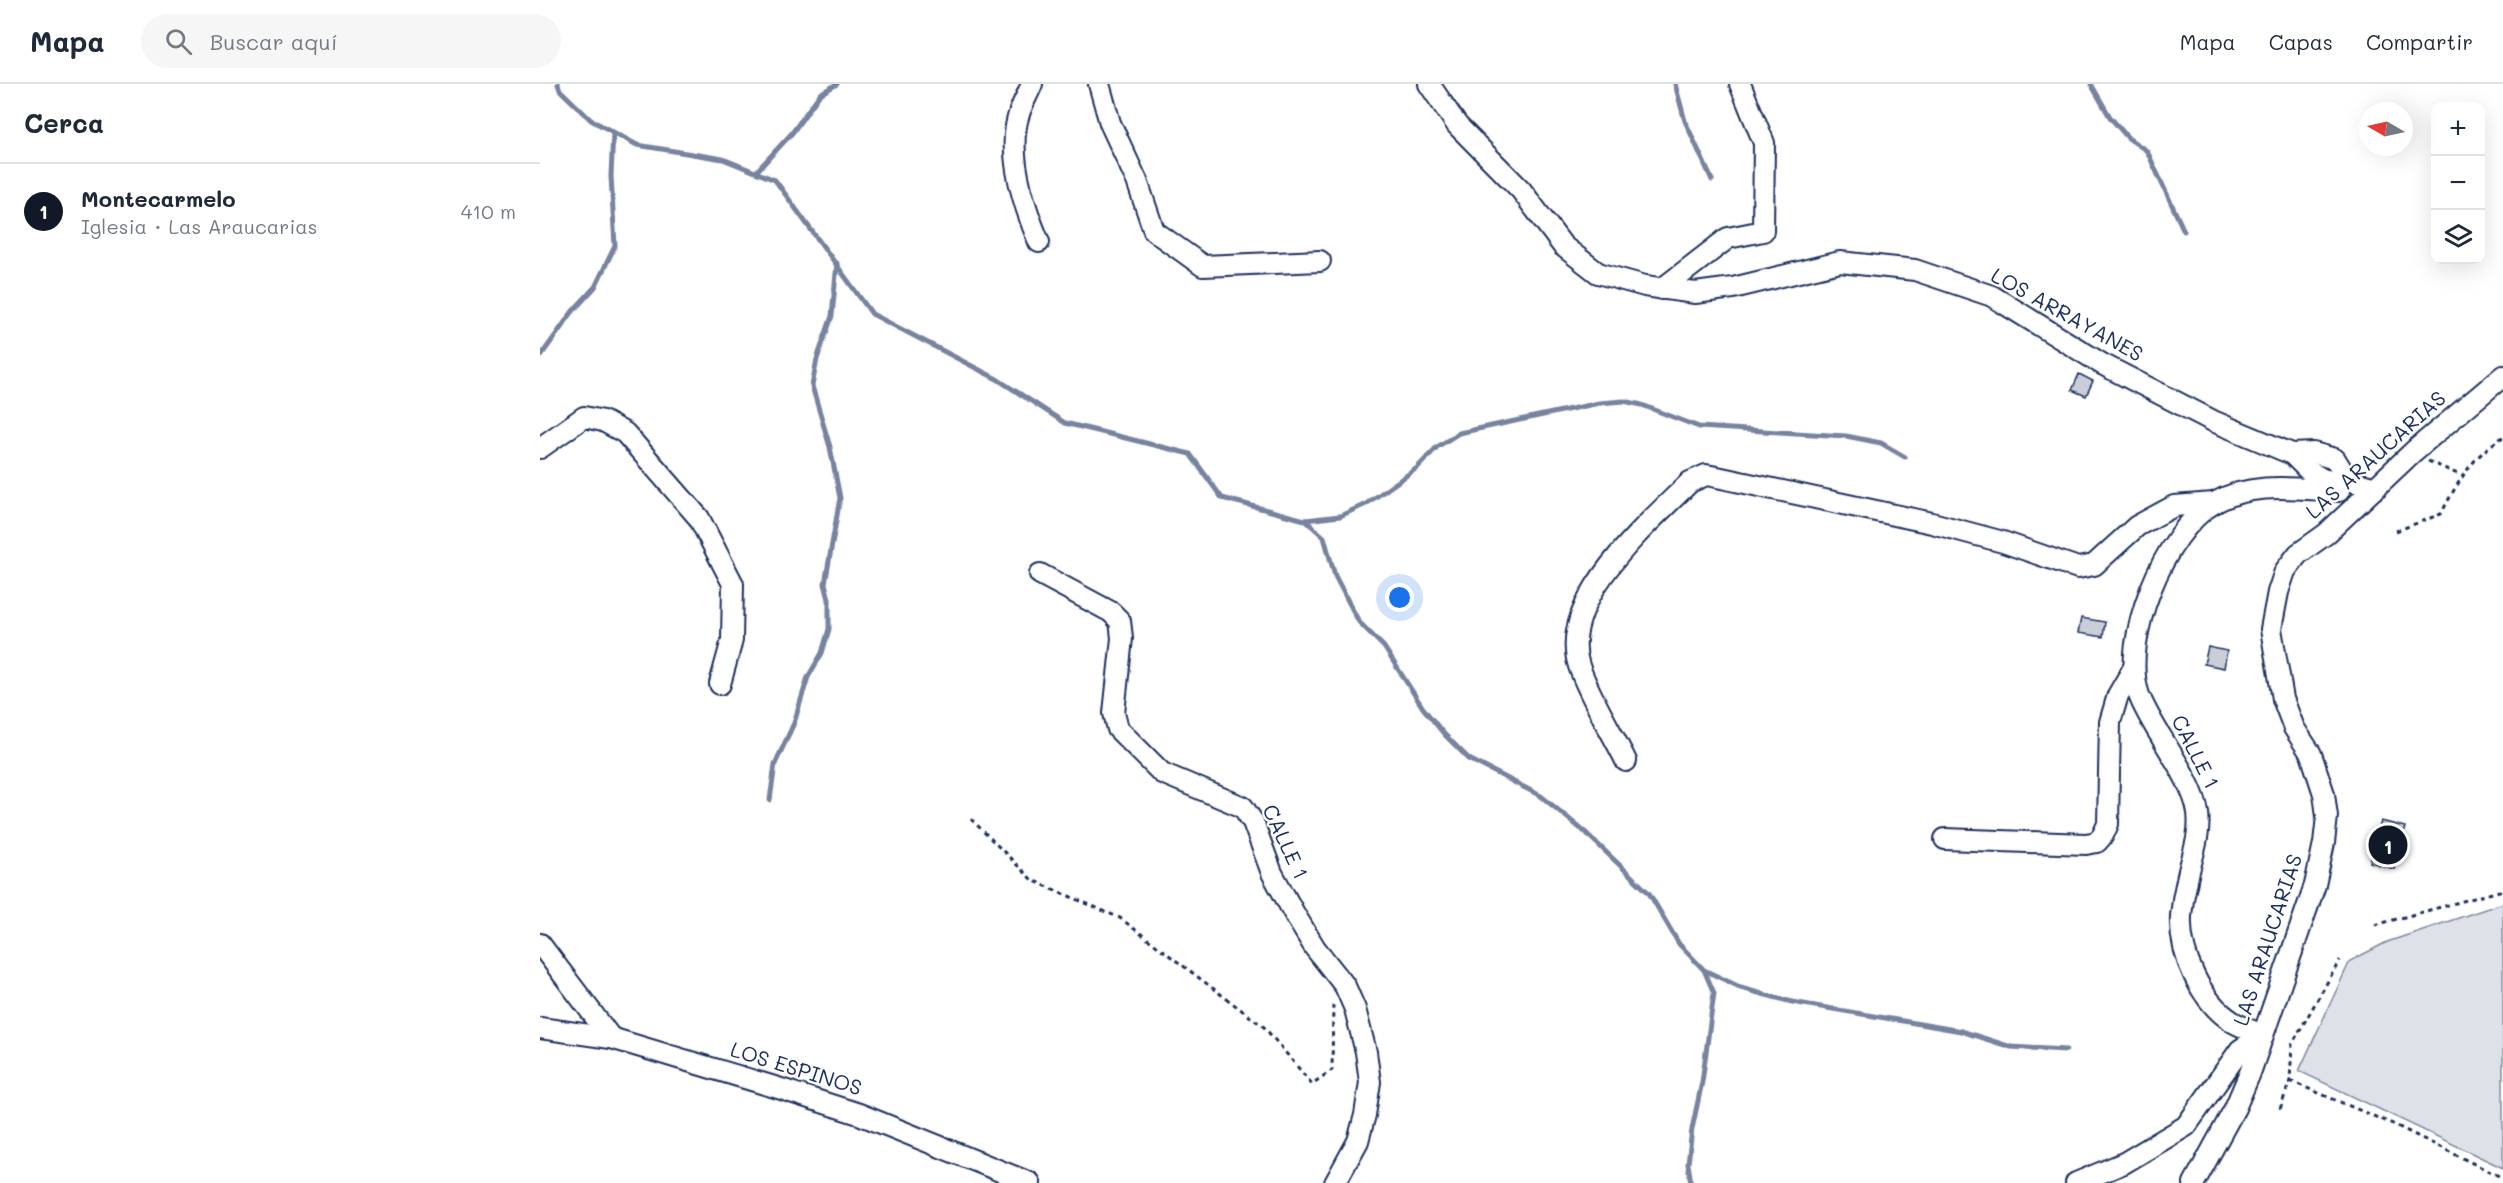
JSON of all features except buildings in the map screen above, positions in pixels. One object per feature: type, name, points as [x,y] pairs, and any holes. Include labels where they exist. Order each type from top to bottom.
[{"type":"street","points":[[1032,84],[1018,116],[1015,153],[1021,200],[1039,242]]},
{"type":"street","points":[[1099,84],[1110,123],[1137,181],[1154,231],[1203,266],[1320,261]]},
{"type":"street","name":"LOS ARRAYANES","points":[[1429,84],[1457,125],[1521,190],[1563,246],[1598,273],[1662,289],[1695,293],[1733,288],[1840,262],[1915,270],[1992,296],[2102,364],[2213,421],[2292,454],[2309,471],[2324,480],[2348,480],[2372,490]]},
{"type":"street","points":[[1662,289],[1728,238],[1763,231],[1764,142],[1740,84]]},
{"type":"street","name":"LAS ARAUCARIAS","points":[[2194,1183],[2235,1108],[2250,1073],[2315,885],[2328,816],[2310,754],[2294,728],[2283,699],[2271,629],[2278,592],[2285,571],[2298,554],[2326,534],[2414,451],[2503,376]]},
{"type":"street","points":[[540,448],[584,417],[603,421],[625,433],[699,518],[733,584],[732,640],[720,684]]},
{"type":"street","points":[[1626,761],[1579,665],[1577,632],[1592,592],[1613,559],[1690,482],[1706,476],[1717,477],[1921,521],[2003,542],[2078,568],[2094,565],[2137,526],[2174,506],[2214,503]]},
{"type":"street","name":"CALLE 1","points":[[2262,1035],[2232,1021],[2207,999],[2194,975],[2184,946],[2181,917],[2187,878],[2198,840],[2198,812],[2188,786],[2139,695],[2133,669],[2137,634],[2168,552],[2189,524],[2214,503],[2248,490],[2283,488],[2372,490]]},
{"type":"street","name":"CALLE 1","points":[[1040,574],[1111,612],[1120,621],[1122,638],[1114,713],[1118,729],[1162,773],[1243,807],[1253,822],[1272,873],[1295,915],[1315,948],[1345,986],[1355,1009],[1366,1052],[1370,1082],[1358,1141],[1335,1183]]},
{"type":"street","points":[[1945,839],[2075,844],[2097,842],[2108,824],[2110,722],[2118,695],[2133,669]]},
{"type":"street","points":[[540,944],[611,1038]]},
{"type":"street","name":"LOS ESPINOS","points":[[540,1028],[611,1038],[859,1114],[1030,1183]]},
{"type":"street","points":[[2076,1183],[2124,1163],[2186,1126],[2240,1050],[2262,1035]]},
{"type":"path","points":[[2396,531],[2441,514],[2461,476],[2489,446],[2503,437]]},
{"type":"path","points":[[2414,451],[2429,462],[2461,476]]},
{"type":"path","points":[[971,819],[1032,880],[1120,918],[1264,1027],[1312,1083],[1332,1070],[1333,1002]]},
{"type":"path","points":[[2375,925],[2503,890]]},
{"type":"path","points":[[2280,1109],[2290,1082],[2292,1044],[2340,960]]},
{"type":"path","points":[[2290,1082],[2396,1125],[2503,1178]]},
{"type":"shaded area","points":[[2503,903],[2503,1168],[2299,1071],[2350,961],[2387,942]]},
{"type":"waterway","points":[[558,84],[560,90],[591,120],[637,145],[723,159],[775,180],[872,314],[997,379],[1065,423],[1190,454],[1222,498],[1305,520],[1324,537],[1335,576],[1359,622],[1384,647],[1423,708],[1444,734],[1469,759],[1541,796],[1586,833],[1649,893],[1679,944],[1704,970],[1744,989],[1792,1002],[1961,1031],[2011,1047],[2066,1050]]},
{"type":"waterway","points":[[756,172],[792,133],[820,94],[837,84]]},
{"type":"waterway","points":[[1675,84],[1685,121],[1712,180]]},
{"type":"waterway","points":[[2091,84],[2110,117],[2128,138],[2147,151],[2184,231]]},
{"type":"waterway","points":[[540,357],[573,311],[595,287],[615,246],[611,176],[613,132]]},
{"type":"waterway","points":[[770,800],[775,764],[794,723],[808,677],[822,653],[829,629],[829,599],[825,584],[840,498],[830,447],[812,386],[817,359],[832,316],[837,263]]},
{"type":"waterway","points":[[1305,520],[1340,516],[1366,504],[1417,468],[1437,447],[1459,433],[1599,403],[1624,401],[1642,405],[1699,427],[1846,436],[1881,443],[1905,457]]},
{"type":"waterway","points":[[1691,1183],[1688,1164],[1692,1129],[1702,1082],[1714,993],[1704,970]]},
{"type":"place","name":"Montecarmelo","points":[[2388,845]]}]
